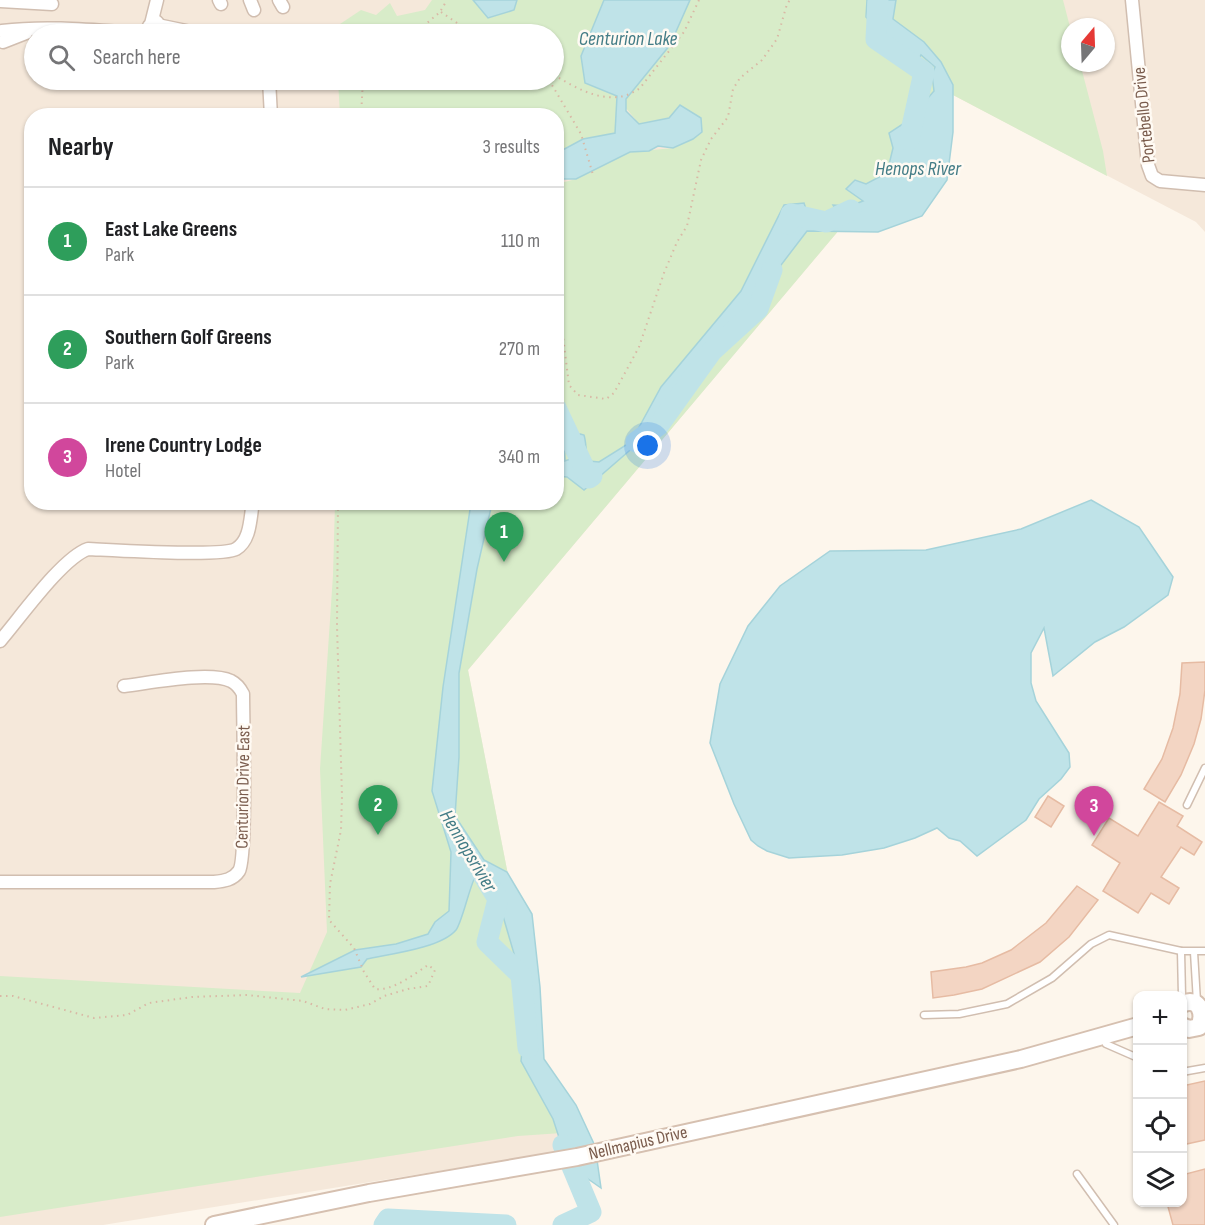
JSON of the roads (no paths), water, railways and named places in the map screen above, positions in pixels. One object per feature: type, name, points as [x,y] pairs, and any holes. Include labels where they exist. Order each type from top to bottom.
[{"type":"main road","points":[[1187,1028],[1194,1029],[1197,1009]]},
{"type":"main road","name":"Nellmapius Drive","points":[[214,1225],[369,1193],[558,1160],[920,1083],[1059,1050],[1133,1027]]},
{"type":"main road","name":"Nellmapius Drive","points":[[1059,1050],[1077,1049],[1133,1038]]},
{"type":"street","name":"Portebello Drive","points":[[1132,0],[1148,165],[1152,176],[1160,181],[1205,185]]},
{"type":"street","points":[[0,1],[52,4]]},
{"type":"street","points":[[154,24],[156,4]]},
{"type":"street","points":[[1,37],[24,28]]},
{"type":"street","points":[[270,90],[271,108]]},
{"type":"street","points":[[0,641],[77,553],[88,549],[190,552],[234,550],[242,543],[248,532],[251,510]]},
{"type":"street","name":"Centurion Drive East","points":[[0,882],[214,882],[232,878],[239,870],[243,831],[243,694],[240,688],[231,681],[213,677],[124,686]]},
{"type":"lane","points":[[1187,805],[1205,768]]},
{"type":"lane","points":[[924,1015],[959,1014],[1007,1004],[1052,978],[1091,944],[1109,935],[1180,951],[1205,951]]},
{"type":"lane","points":[[1180,951],[1197,1009]]},
{"type":"lane","points":[[1194,952],[1197,1009]]},
{"type":"lane","points":[[1106,1044],[1133,1056]]},
{"type":"lane","points":[[1187,1071],[1205,1068]]},
{"type":"lane","points":[[1077,1174],[1114,1225]]},
{"type":"water","points":[[473,0],[517,0],[514,10],[488,18]]},
{"type":"water","name":"Centurion Lake","points":[[604,0],[690,0],[670,45],[626,99],[626,111],[639,124],[669,118],[680,105],[701,118],[702,132],[673,148],[658,146],[649,151],[630,152],[576,179],[564,179],[564,149],[583,139],[615,133],[617,96],[585,83],[581,56]]},
{"type":"water","name":"Henops River","points":[[867,0],[896,0],[893,19],[924,42],[941,62],[953,85],[953,132],[947,180],[922,216],[878,232],[807,231],[781,265],[773,287],[748,312],[689,383],[659,425],[584,490],[564,477],[564,434],[565,461],[579,456],[583,449],[577,441],[580,434],[584,435],[589,461],[599,462],[631,442],[661,387],[741,291],[784,205],[804,203],[809,218],[826,222],[836,210],[833,205],[850,206],[863,201],[846,189],[855,180],[866,184],[887,173],[893,148],[889,133],[909,120],[934,91],[932,75],[935,67],[921,55],[918,61],[887,41],[866,17]]},
{"type":"water","name":"Henops River","points":[[564,414],[571,422],[564,425]]},
{"type":"water","points":[[1091,500],[1139,527],[1173,577],[1168,595],[1124,627],[1095,642],[1053,676],[1044,628],[1031,653],[1031,683],[1036,701],[1069,753],[1070,767],[1061,779],[1039,799],[1026,820],[977,856],[960,841],[949,838],[937,828],[884,848],[842,855],[789,858],[767,851],[751,840],[710,743],[720,684],[748,626],[780,586],[830,551],[926,550],[1021,529]]},
{"type":"water","points":[[470,510],[491,510],[477,569],[459,673],[459,757],[455,816],[484,860],[507,872],[532,914],[540,987],[544,1059],[576,1105],[595,1146],[601,1188],[568,1165],[553,1119],[521,1061],[525,1020],[522,981],[498,899],[475,877],[458,926],[449,936],[427,946],[367,959],[361,967],[301,977],[355,950],[396,944],[428,934],[435,922],[449,911],[451,852],[432,791],[443,687]]},
{"type":"waterway","name":"Hennopsrivier","points":[[878,0],[876,39],[924,72],[909,140]]},
{"type":"waterway","name":"Hennopsrivier","points":[[788,224],[791,214],[826,222],[851,210]]},
{"type":"waterway","name":"Hennopsrivier","points":[[636,442],[659,425],[712,351],[758,309],[772,270]]},
{"type":"waterway","name":"Hennopsrivier","points":[[564,425],[589,478],[592,476]]},
{"type":"waterway","name":"Hennopsrivier","points":[[483,875],[498,899],[487,942],[521,975],[528,1048]]},
{"type":"waterway","name":"Hennopsrivier","points":[[563,1145],[591,1212],[563,1225]]},
{"type":"waterway","name":"Hennopsrivier","points":[[384,1225],[388,1219],[506,1225]]},
{"type":"place","name":"East Lake Greens","points":[[504,562]]},
{"type":"place","name":"Southern Golf Greens","points":[[378,835]]},
{"type":"place","name":"Irene Country Lodge","points":[[1094,836]]}]
